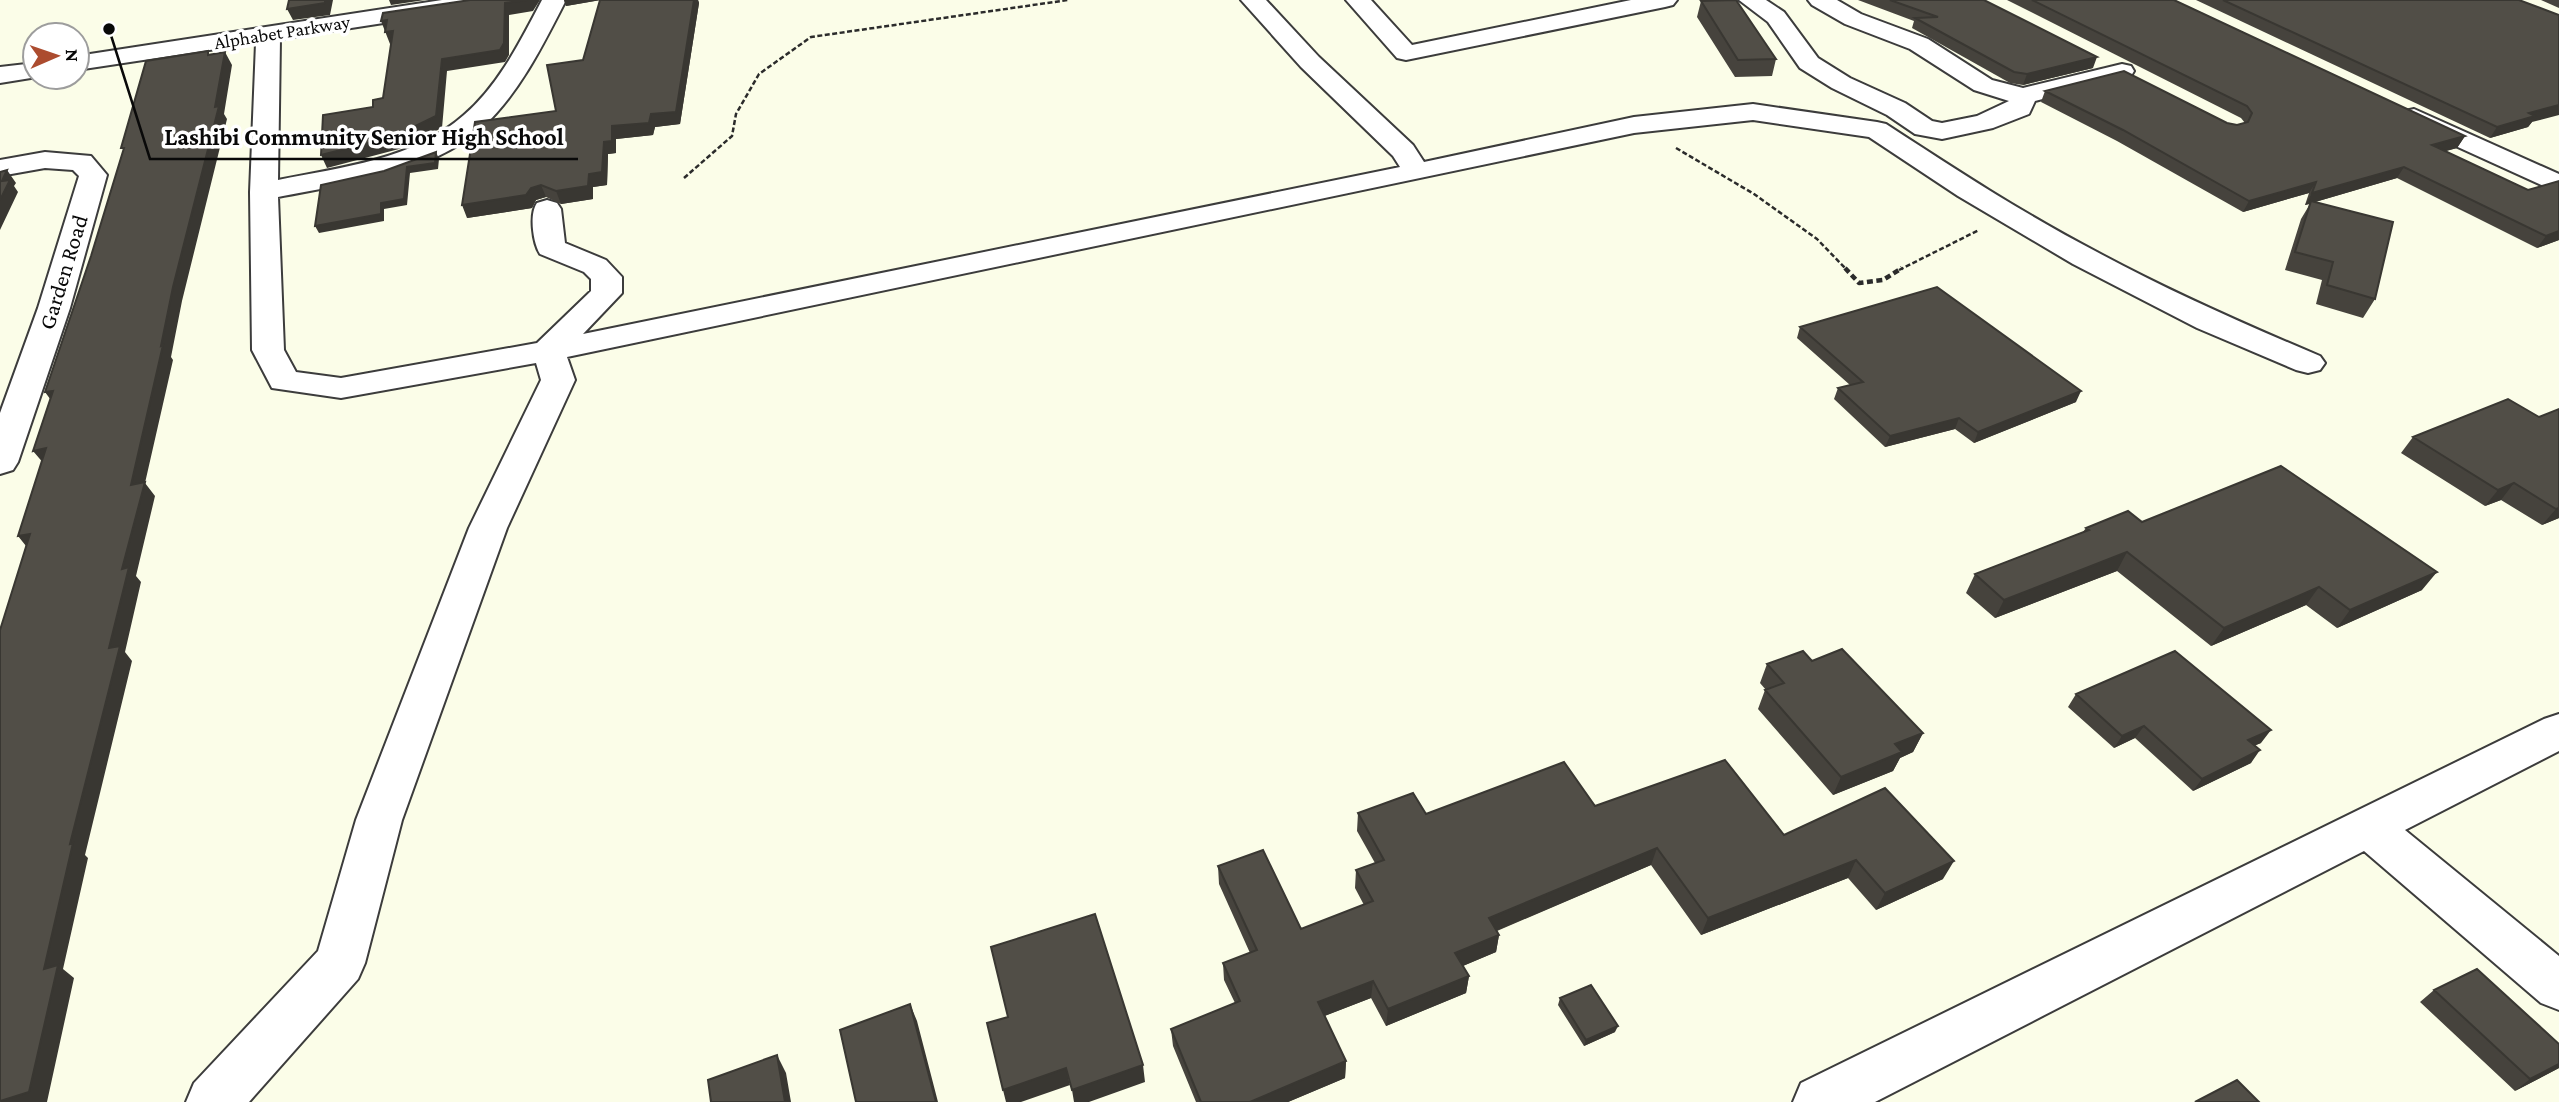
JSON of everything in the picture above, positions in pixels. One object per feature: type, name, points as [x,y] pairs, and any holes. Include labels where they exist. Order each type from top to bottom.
[{"type":"street","name":"Alphabet Parkway","points":[[91,62],[487,0]]},
{"type":"street","points":[[264,192],[406,160],[448,140],[475,120],[526,54],[554,0]]},
{"type":"street","points":[[1254,0],[1310,62],[1403,150],[1417,172]]},
{"type":"street","points":[[1358,0],[1406,53],[1665,0]]},
{"type":"street","points":[[1751,0],[1776,17],[1809,63],[1841,83],[1896,109],[1924,128],[1942,131],[1984,122],[2020,108],[2023,96]]},
{"type":"street","points":[[1820,0],[1853,19],[1919,44],[1983,85],[2004,93],[2023,96],[2122,71]]},
{"type":"street","points":[[268,34],[264,192],[268,350],[284,381],[341,388],[548,351],[1634,125],[1754,112],[1877,130],[2084,258],[2208,321],[2308,363]]},
{"type":"street","points":[[2087,53],[2146,83]]},
{"type":"street","points":[[0,75],[21,72]]},
{"type":"street","points":[[2391,106],[2559,185]]},
{"type":"street","name":"Garden Road","points":[[0,168],[45,160],[80,162],[93,175],[54,308],[0,462]]},
{"type":"street","points":[[547,209],[551,248],[596,266],[607,277],[606,293],[590,306],[548,351]]},
{"type":"street","points":[[213,1102],[340,963],[379,820],[393,782],[488,528],[558,380],[548,351]]},
{"type":"street","points":[[1820,1102],[2559,731]]},
{"type":"street","points":[[2368,827],[2559,987]]},
{"type":"path","points":[[684,178],[732,136],[736,114],[759,74],[811,37],[1068,0]]},
{"type":"path","points":[[1634,125],[1653,132],[1699,164],[1754,194],[1818,239],[1859,284],[1883,280],[1910,263],[2011,215]]},
{"type":"building","points":[[289,0],[325,0],[325,3],[287,9]]},
{"type":"building","points":[[470,0],[527,0],[505,3],[504,43],[500,50],[442,59],[436,116],[393,137],[321,155],[323,115],[373,107],[373,100],[383,98],[393,31],[385,32],[387,20],[381,21],[383,13]]},
{"type":"building","points":[[600,0],[694,0],[676,112],[651,114],[649,123],[612,126],[612,141],[604,142],[602,172],[589,174],[588,186],[556,191],[541,185],[531,188],[526,195],[462,205],[475,122],[556,111],[547,65],[583,60]]},
{"type":"building","points":[[1736,0],[1776,59],[1738,60],[1701,1]]},
{"type":"building","points":[[1890,0],[1984,0],[2097,57],[2027,74],[2014,72],[1915,18],[1938,17]]},
{"type":"building","points":[[2032,0],[2174,0],[2465,136],[2432,145],[2528,190],[2559,181],[2559,231],[2546,236],[2404,167],[2312,193],[2316,182],[2249,201],[2123,130],[2045,91],[2124,71],[2227,123],[2237,125],[2248,122],[2252,113],[2247,106]]},
{"type":"building","points":[[2223,0],[2519,0],[2559,15],[2559,105],[2529,113],[2535,116],[2497,127]]},
{"type":"building","points":[[208,51],[208,55],[225,52],[215,107],[219,106],[173,287],[161,346],[163,345],[131,485],[145,482],[122,569],[129,567],[109,648],[120,646],[70,844],[73,843],[44,969],[58,965],[29,1092],[0,1101],[0,630],[30,534],[18,536],[46,448],[33,451],[53,391],[45,392],[124,148],[121,148],[146,61]]},
{"type":"building","points":[[436,152],[435,163],[407,167],[404,199],[381,203],[381,214],[315,226],[321,185],[384,171]]},
{"type":"building","points":[[7,170],[2,181],[10,180],[0,200],[0,172]]},
{"type":"building","points":[[2311,201],[2393,222],[2375,299],[2327,285],[2333,262],[2295,252]]},
{"type":"building","points":[[1937,287],[2081,391],[1978,432],[1959,418],[1890,436],[1838,388],[1863,382],[1800,327]]},
{"type":"building","points":[[2508,399],[2539,417],[2559,409],[2559,508],[2556,509],[2514,483],[2498,490],[2413,437]]},
{"type":"building","points":[[2281,466],[2437,572],[2350,610],[2319,587],[2224,628],[2127,552],[2004,600],[1975,574],[2089,530],[2086,528],[2128,511],[2142,522]]},
{"type":"building","points":[[1842,649],[1923,733],[1895,744],[1902,752],[1841,777],[1765,690],[1784,683],[1767,664],[1803,651],[1812,661]]},
{"type":"building","points":[[2175,651],[2271,730],[2248,740],[2260,750],[2202,779],[2144,726],[2122,736],[2076,694]]},
{"type":"building","points":[[1725,760],[1784,835],[1885,788],[1954,861],[1885,893],[1856,860],[1708,918],[1657,848],[1489,918],[1499,935],[1455,953],[1469,976],[1388,1009],[1373,981],[1318,1002],[1346,1061],[1250,1102],[1201,1102],[1171,1029],[1240,1001],[1223,963],[1257,950],[1218,866],[1263,850],[1301,929],[1373,901],[1356,870],[1384,860],[1358,813],[1413,793],[1426,814],[1564,762],[1595,806]]},
{"type":"building","points":[[1095,914],[1143,1065],[1072,1090],[1066,1068],[1003,1090],[987,1023],[1008,1017],[991,947]]},
{"type":"building","points":[[2477,969],[2559,1044],[2559,1064],[2530,1079],[2434,990]]},
{"type":"building","points":[[1591,985],[1618,1026],[1586,1040],[1560,998]]},
{"type":"building","points":[[910,1004],[936,1102],[856,1102],[840,1030]]},
{"type":"building","points":[[777,1055],[785,1102],[711,1102],[708,1080]]},
{"type":"building","points":[[2237,1080],[2259,1102],[2195,1102]]},
{"type":"place","name":"Lashibi Community Senior High School","points":[[109,29]]}]
